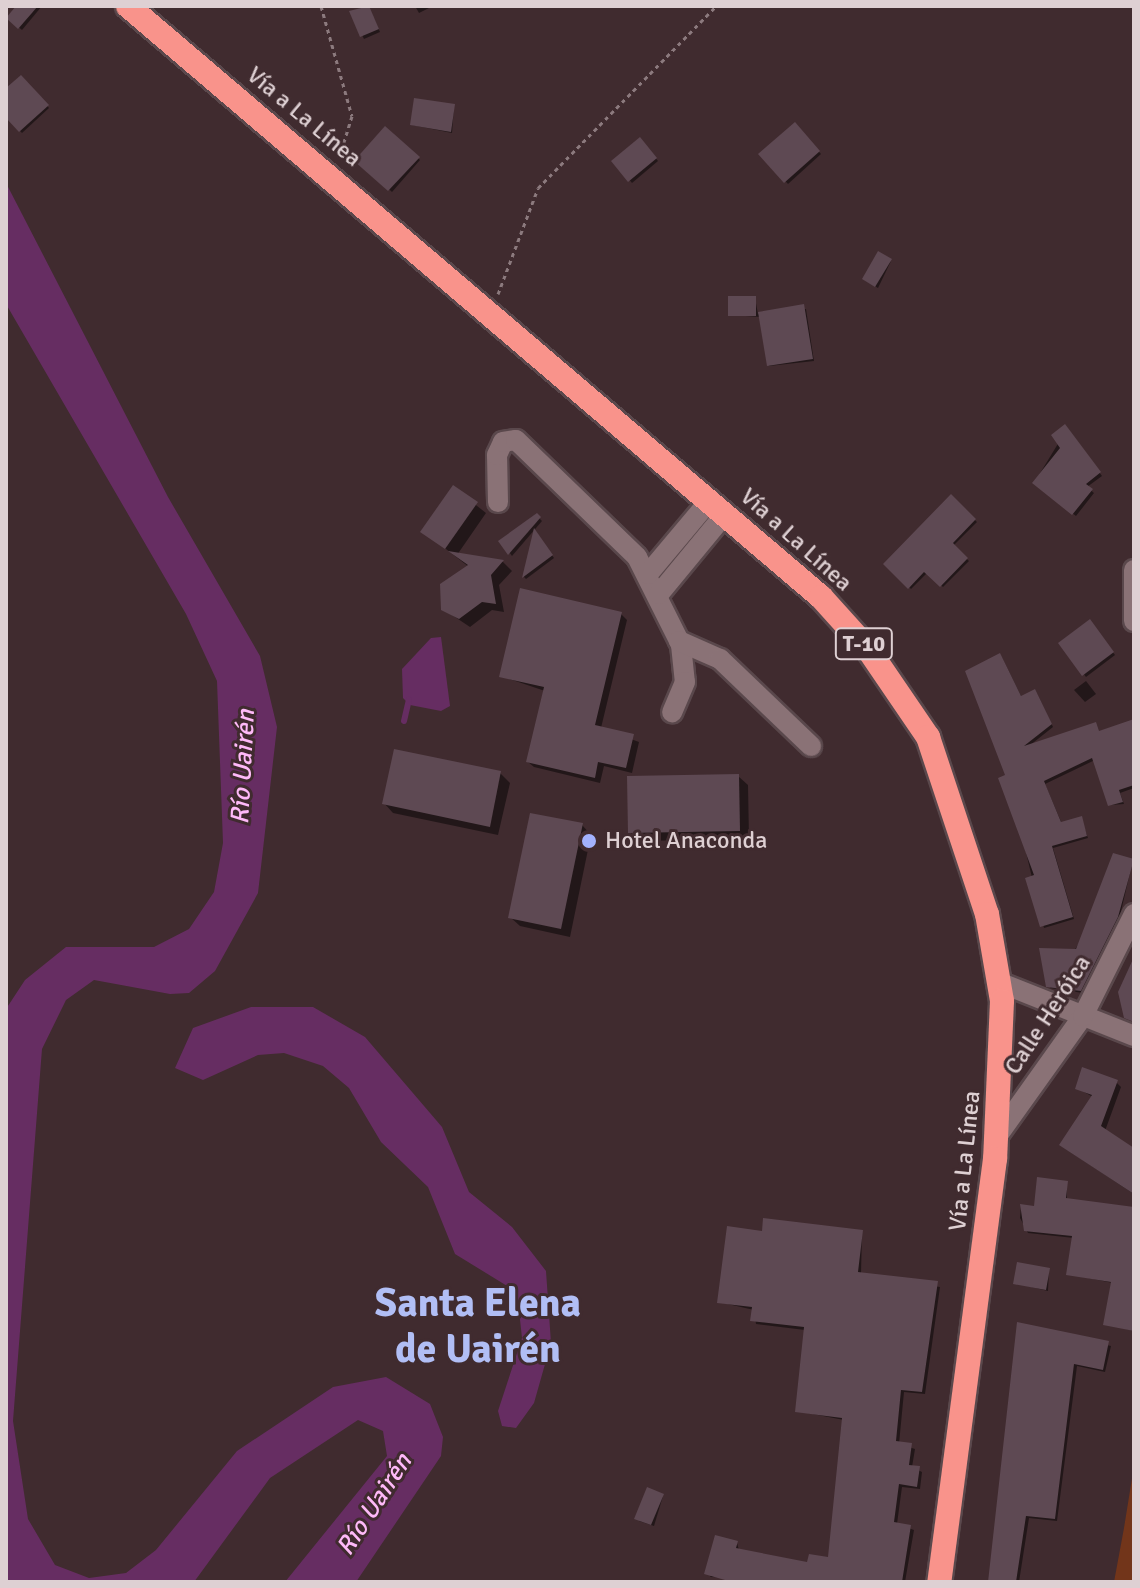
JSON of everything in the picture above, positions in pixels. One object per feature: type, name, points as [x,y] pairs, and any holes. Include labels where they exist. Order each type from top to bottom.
[{"type":"highway","name":"Vía a La Línea","points":[[128,6],[718,507],[868,649],[928,737],[954,801],[1001,983],[996,1138],[939,1582]]},
{"type":"street","points":[[498,502],[497,455],[503,442],[516,440],[552,468],[648,574],[679,641],[685,682],[672,712]]},
{"type":"street","points":[[648,574],[718,507]]},
{"type":"street","points":[[659,594],[718,507]]},
{"type":"street","points":[[1134,570],[1134,621]]},
{"type":"street","points":[[679,641],[720,659],[811,746]]},
{"type":"street","name":"Calle Heróica","points":[[996,1138],[1083,1016],[1134,914]]},
{"type":"street","points":[[1001,983],[1134,1036]]},
{"type":"path","points":[[321,6],[352,116],[349,145],[324,171]]},
{"type":"path","points":[[491,313],[538,188],[716,6]]},
{"type":"shaded area","points":[[1134,1466],[1134,1582],[1114,1582],[1124,1528]]},
{"type":"water","name":"Río Uairén","points":[[6,183],[168,497],[260,656],[277,727],[258,893],[215,971],[189,993],[170,994],[94,980],[66,1000],[42,1049],[13,1421],[28,1519],[55,1565],[89,1578],[126,1573],[156,1550],[237,1451],[333,1387],[386,1377],[430,1404],[443,1437],[441,1456],[356,1582],[285,1582],[387,1456],[383,1431],[358,1420],[270,1478],[194,1582],[6,1582],[6,1009],[25,980],[66,947],[154,947],[189,929],[214,892],[223,843],[217,681],[186,614],[6,304]]},
{"type":"water","points":[[441,637],[450,706],[441,711],[410,705],[403,698],[402,669],[431,638]]},
{"type":"water","points":[[251,1007],[313,1007],[365,1037],[442,1127],[469,1192],[512,1227],[546,1271],[551,1343],[534,1403],[516,1428],[502,1426],[498,1411],[522,1338],[517,1292],[455,1254],[428,1187],[381,1142],[349,1088],[323,1066],[284,1053],[258,1055],[203,1080],[175,1068],[193,1028]]},
{"type":"building","points":[[16,6],[38,6],[18,29],[6,18]]},
{"type":"building","points":[[369,6],[379,29],[360,37],[349,11]]},
{"type":"building","points":[[21,75],[49,105],[19,132],[6,118],[6,88]]},
{"type":"building","points":[[414,98],[455,104],[451,132],[410,125]]},
{"type":"building","points":[[795,122],[820,151],[784,183],[758,154]]},
{"type":"building","points":[[385,126],[420,157],[388,191],[354,161]]},
{"type":"building","points":[[640,137],[657,158],[628,182],[611,161]]},
{"type":"building","points":[[878,251],[892,259],[875,287],[862,279]]},
{"type":"building","points":[[728,296],[756,296],[756,316],[728,316]]},
{"type":"building","points":[[804,304],[813,359],[767,366],[758,312]]},
{"type":"building","points":[[1065,424],[1101,472],[1086,484],[1093,489],[1072,515],[1032,483],[1060,448],[1051,435]]},
{"type":"building","points":[[453,485],[478,502],[445,549],[420,532]]},
{"type":"building","points":[[951,494],[976,519],[953,543],[968,558],[940,587],[924,572],[908,589],[883,564]]},
{"type":"building","points":[[537,513],[541,517],[508,555],[498,541]]},
{"type":"building","points":[[534,528],[553,555],[522,578]]},
{"type":"building","points":[[448,551],[504,560],[491,575],[496,604],[482,602],[459,619],[441,610],[440,584],[468,565]]},
{"type":"building","points":[[520,588],[622,612],[595,725],[634,734],[626,768],[598,762],[595,778],[526,762],[544,687],[499,677]]},
{"type":"building","points":[[1090,619],[1114,652],[1082,676],[1058,643]]},
{"type":"building","points":[[1000,653],[1021,696],[1035,689],[1052,724],[1024,746],[1096,722],[1099,731],[1134,719],[1134,785],[1119,790],[1123,802],[1108,806],[1092,758],[1044,781],[1061,822],[1082,816],[1087,836],[1052,846],[1073,917],[1040,927],[1025,878],[1034,875],[998,778],[1005,775],[965,671]]},
{"type":"building","points":[[394,749],[501,771],[490,827],[382,804]]},
{"type":"building","points":[[739,774],[740,831],[628,833],[627,776]]},
{"type":"building","points":[[530,813],[583,823],[561,929],[508,918]]},
{"type":"building","points":[[1113,853],[1134,859],[1118,917],[1081,991],[1046,987],[1039,948],[1076,949]]},
{"type":"building","points":[[1134,957],[1134,1022],[1124,1018],[1118,992]]},
{"type":"building","points":[[1082,1067],[1118,1080],[1101,1126],[1134,1148],[1134,1194],[1059,1145],[1092,1095],[1075,1089]]},
{"type":"building","points":[[1037,1177],[1068,1181],[1066,1198],[1134,1207],[1134,1331],[1103,1325],[1111,1282],[1066,1275],[1072,1236],[1024,1231],[1020,1204],[1034,1206]]},
{"type":"building","points":[[763,1218],[863,1230],[858,1272],[938,1281],[922,1392],[901,1390],[896,1441],[912,1443],[909,1465],[920,1466],[917,1487],[899,1484],[894,1522],[911,1525],[902,1582],[732,1582],[704,1574],[715,1535],[738,1541],[736,1548],[807,1562],[809,1554],[828,1557],[842,1418],[795,1412],[804,1327],[750,1321],[752,1307],[717,1303],[727,1226],[762,1231]]},
{"type":"building","points":[[1017,1262],[1050,1268],[1046,1290],[1013,1284]]},
{"type":"building","points":[[1017,1322],[1109,1341],[1103,1370],[1074,1364],[1055,1519],[1026,1516],[1016,1582],[988,1582]]},
{"type":"building","points":[[647,1487],[664,1494],[651,1525],[634,1519]]},
{"type":"waterway","points":[[404,721],[409,700]]},
{"type":"place","name":"Hotel Anaconda","points":[[589,841]]},
{"type":"district","name":"Santa Elena de Uairén","points":[[478,1326]]}]
